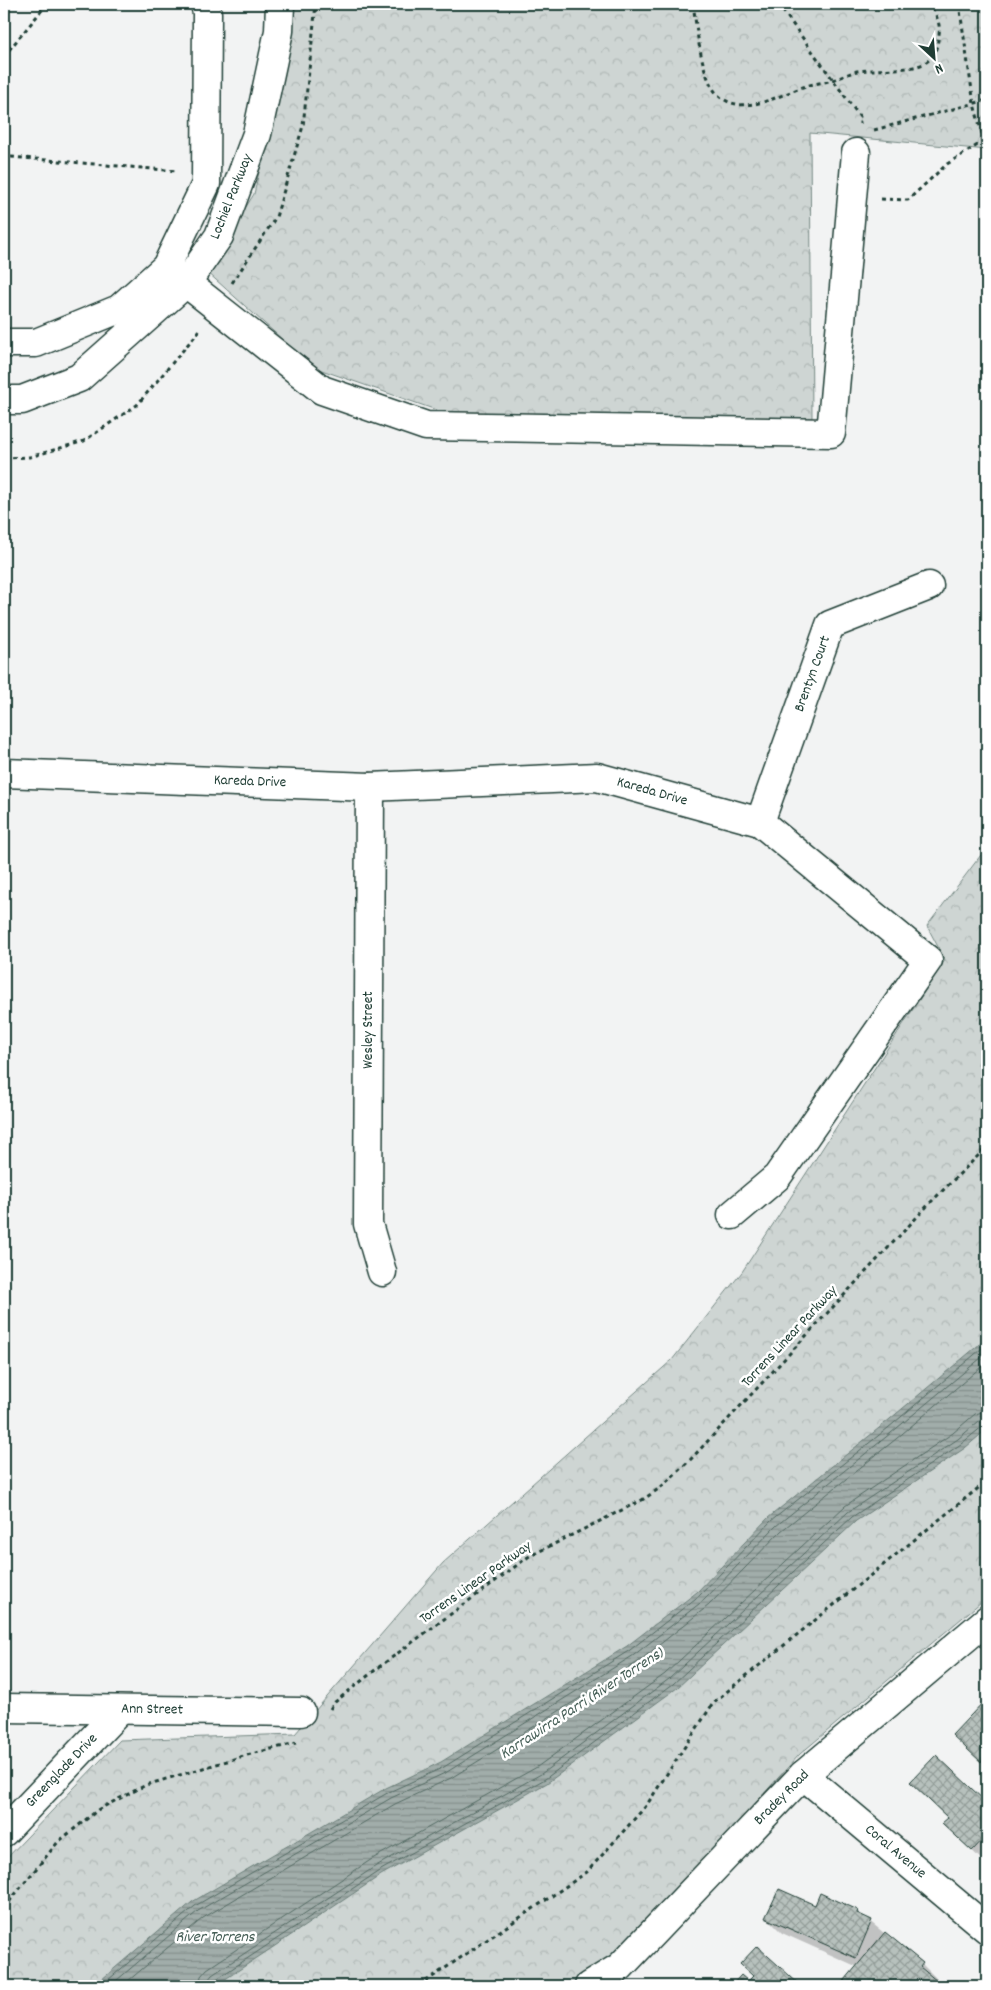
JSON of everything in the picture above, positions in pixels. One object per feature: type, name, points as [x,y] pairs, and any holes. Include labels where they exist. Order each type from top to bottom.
[{"type":"street","name":"Lochiel Parkway","points":[[4,343],[36,343],[119,309],[176,275],[206,184],[207,13],[205,4]]},
{"type":"street","name":"Lochiel Parkway","points":[[4,400],[22,400],[80,378],[176,275],[219,236],[257,134],[279,31],[280,4]]},
{"type":"street","points":[[176,275],[322,390],[426,426],[830,433],[857,144]]},
{"type":"street","name":"Brentyn Court","points":[[760,822],[830,625],[929,586]]},
{"type":"street","name":"Kareda Drive","points":[[4,772],[370,786],[597,777],[760,822],[928,960],[776,1177],[732,1215]]},
{"type":"street","name":"Wesley Street","points":[[370,786],[368,1224],[382,1272]]},
{"type":"street","name":"Bradey Road","points":[[589,1986],[620,1966],[803,1775],[987,1620]]},
{"type":"street","name":"Ann Street","points":[[4,1708],[313,1713]]},
{"type":"street","name":"Greenglade Drive","points":[[4,1832],[120,1710]]},
{"type":"street","name":"Coral Avenue","points":[[803,1775],[987,1929]]},
{"type":"path","points":[[4,56],[46,4]]},
{"type":"path","points":[[228,290],[276,217],[279,208],[303,126],[316,4]]},
{"type":"path","points":[[693,4],[703,66],[710,83],[722,99],[741,106],[766,101],[808,85],[833,80],[856,72],[886,70],[924,64],[936,51],[940,30],[934,9],[928,4]]},
{"type":"path","points":[[778,4],[860,118],[857,144],[987,100]]},
{"type":"path","points":[[852,198],[908,200],[946,164],[986,141],[974,104],[959,4]]},
{"type":"path","points":[[4,161],[11,157],[185,172]]},
{"type":"path","points":[[4,458],[30,457],[84,441],[137,405],[200,330]]},
{"type":"path","name":"Torrens Linear Parkway","points":[[313,1713],[335,1702],[379,1666],[528,1557],[642,1500],[660,1488],[691,1459],[931,1202],[987,1147]]},
{"type":"path","points":[[419,1986],[587,1872],[646,1806],[714,1702],[987,1482]]},
{"type":"path","points":[[4,1908],[58,1842],[98,1809],[146,1785],[246,1755],[299,1742]]},
{"type":"green space","points":[[288,4],[987,4],[987,150],[810,133],[812,421],[664,420],[442,412],[313,367],[206,271],[254,194],[287,48]]},
{"type":"green space","points":[[987,847],[987,1597],[800,1754],[612,1960],[569,1986],[4,1986],[4,1861],[120,1740],[295,1734],[443,1563],[672,1360],[742,1272],[945,960],[927,926]]},
{"type":"water","name":"River Torrens","points":[[987,1338],[987,1429],[965,1448],[856,1521],[677,1688],[547,1783],[381,1875],[215,1986],[94,1986],[192,1902],[386,1788],[441,1762],[627,1646],[697,1592],[768,1518]]},
{"type":"building","points":[[987,1698],[987,1763],[983,1759],[981,1762],[952,1735]]},
{"type":"building","points":[[936,1755],[987,1803],[987,1835],[972,1851],[942,1823],[948,1818],[910,1782]]},
{"type":"building","points":[[779,1889],[815,1905],[820,1893],[858,1910],[857,1913],[872,1920],[856,1958],[765,1918]]},
{"type":"building","points":[[885,1932],[923,1963],[920,1967],[943,1986],[840,1986]]},
{"type":"building","points":[[757,1946],[801,1986],[731,1986],[741,1975],[748,1981],[753,1976],[740,1964]]},
{"type":"water label","name":"Karrawirra Parri (River Torrens)","points":[[582,1704]]}]
